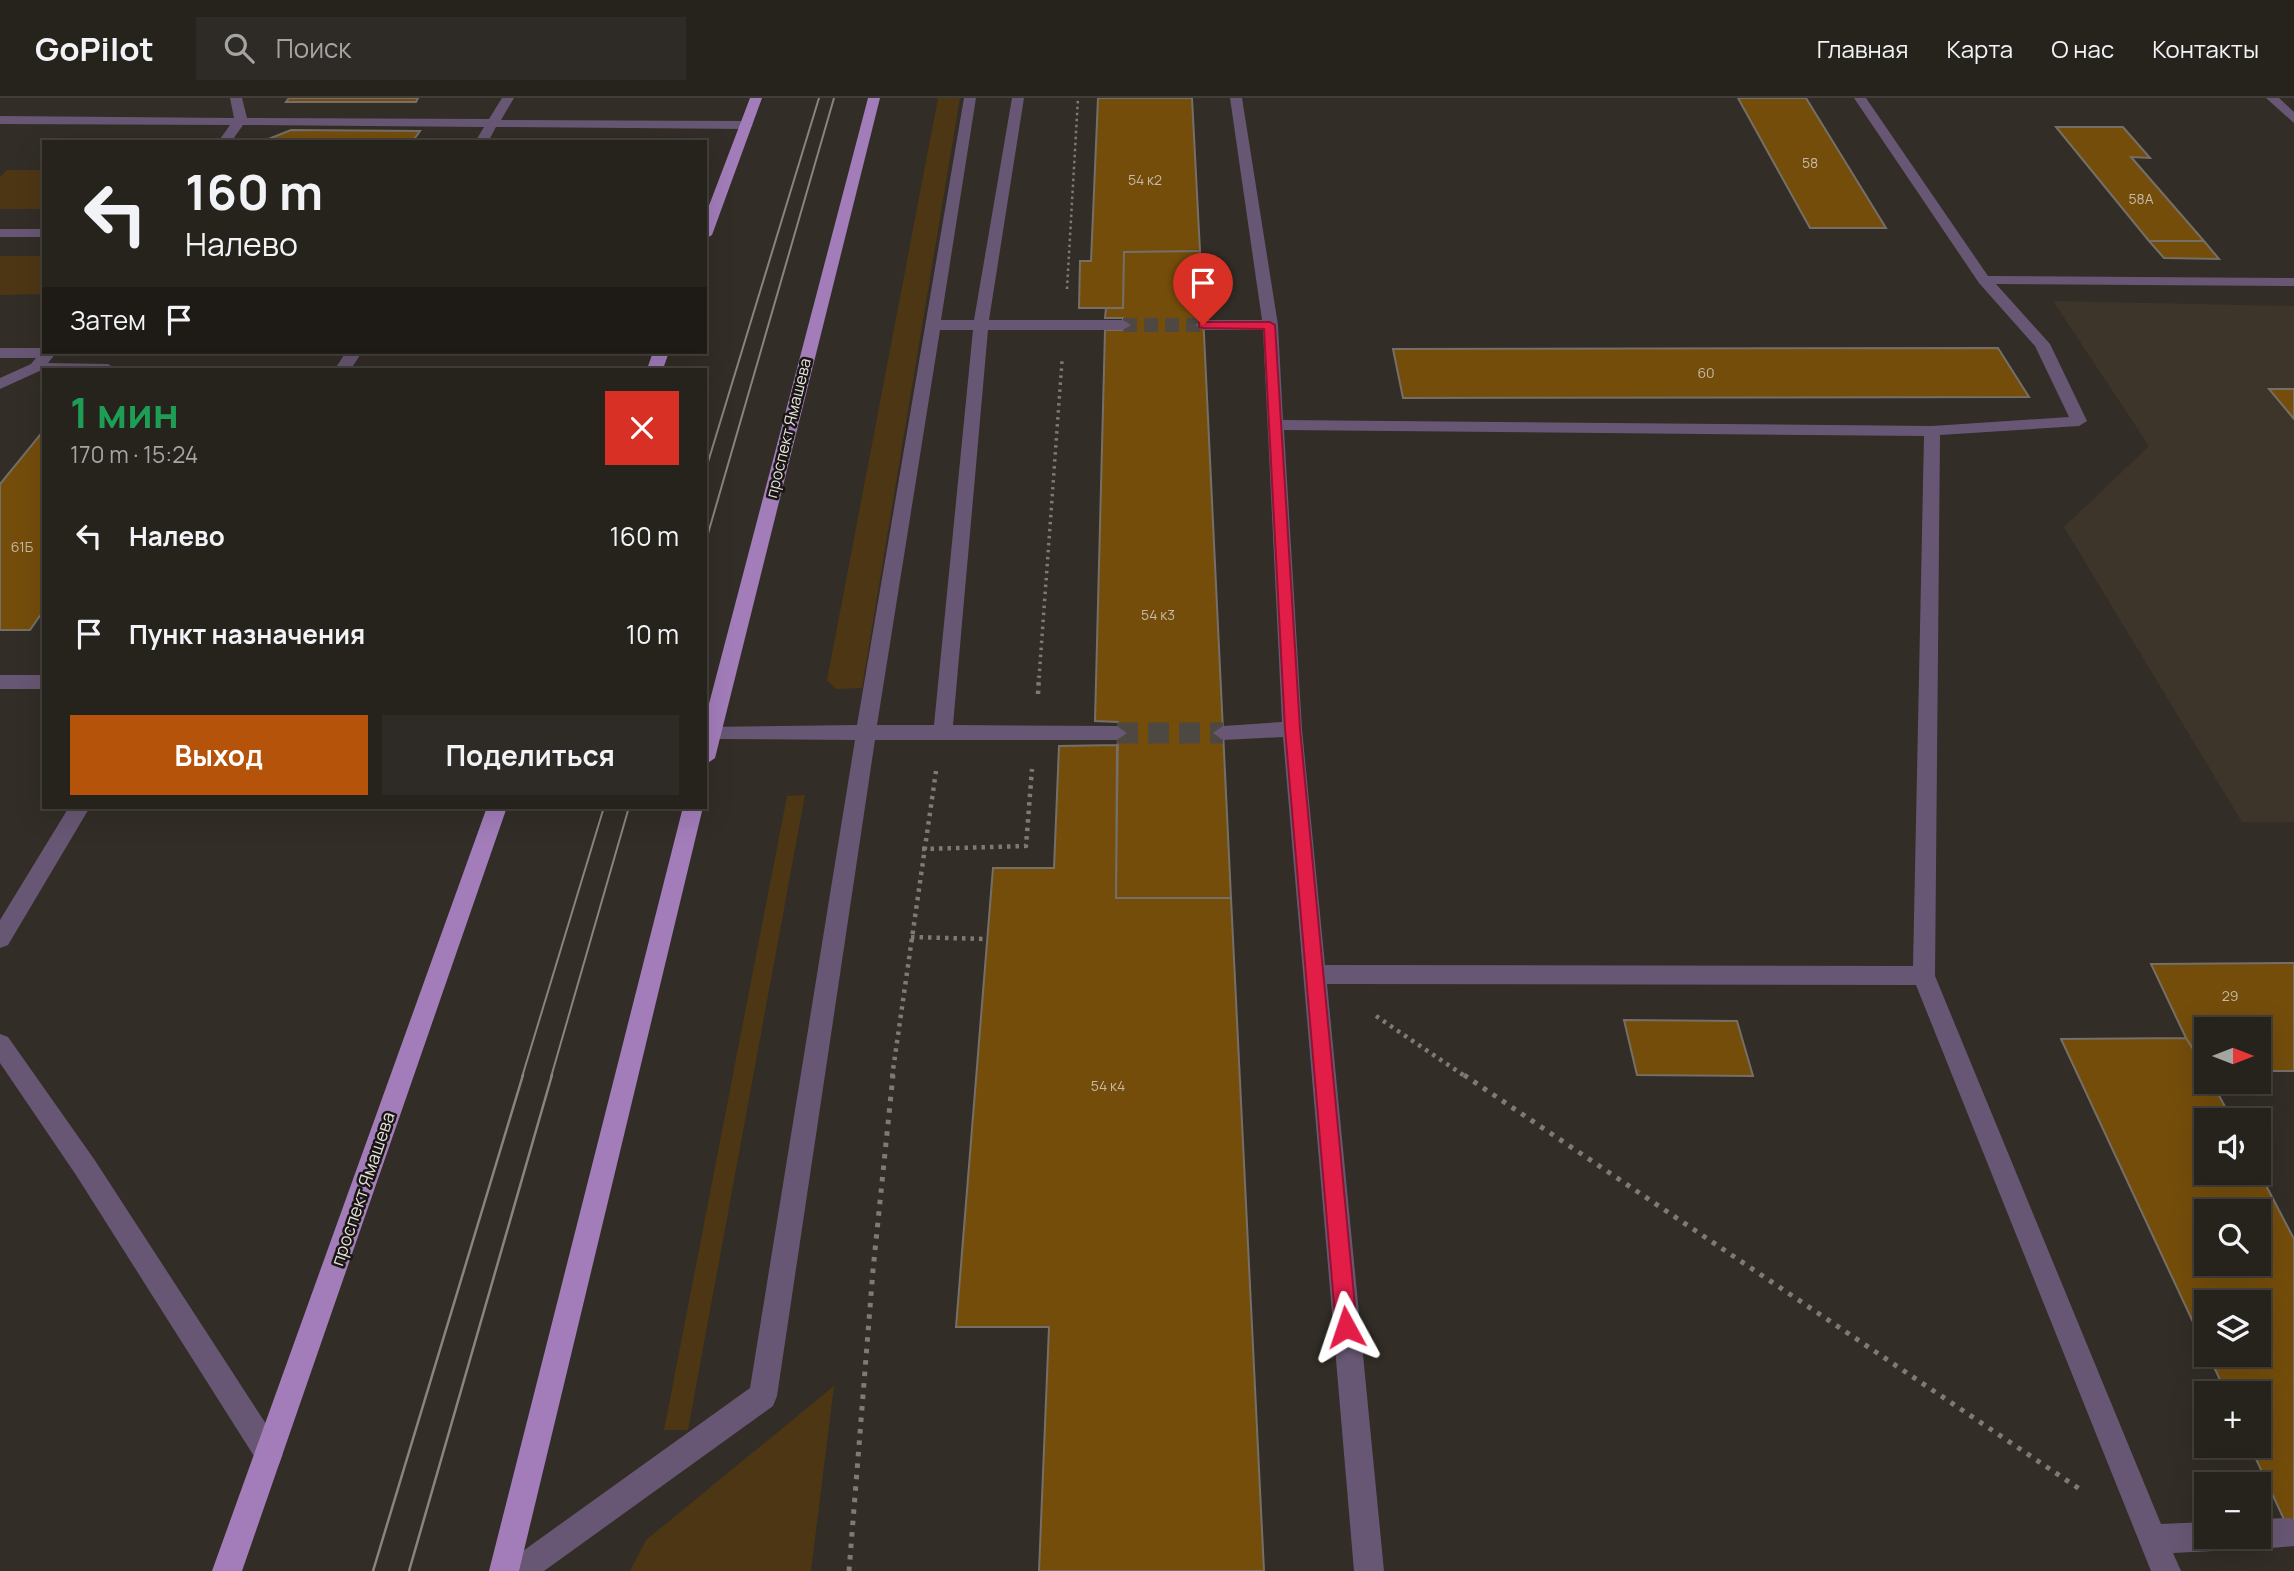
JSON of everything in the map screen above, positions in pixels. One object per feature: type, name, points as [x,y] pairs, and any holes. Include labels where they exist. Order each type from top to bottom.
[{"type":"main road","points":[[707,230],[757,98]]},
{"type":"main road","name":"проспект Ямашева","points":[[707,751],[874,98]]},
{"type":"main road","name":"проспект Ямашева","points":[[227,1571],[496,809]]},
{"type":"main road","points":[[504,1571],[693,809]]},
{"type":"lane","points":[[236,98],[241,120]]},
{"type":"lane","points":[[482,140],[508,98]]},
{"type":"lane","points":[[519,1571],[762,1396],[866,733],[970,98]]},
{"type":"lane","points":[[943,732],[981,325],[1018,98]]},
{"type":"lane","points":[[1236,98],[1270,325],[1292,729],[1369,1571]]},
{"type":"lane","points":[[1275,425],[1932,431],[2079,421],[2042,344],[1984,280],[1860,98]]},
{"type":"lane","points":[[2272,98],[2294,119]]},
{"type":"lane","points":[[0,120],[747,125]]},
{"type":"lane","points":[[226,140],[241,120]]},
{"type":"lane","points":[[0,233],[42,233]]},
{"type":"lane","points":[[1984,280],[2294,282]]},
{"type":"lane","points":[[933,325],[1123,325]]},
{"type":"lane","points":[[1203,325],[1270,325]]},
{"type":"lane","points":[[0,353],[42,352]]},
{"type":"lane","points":[[0,384],[36,367],[47,354]]},
{"type":"lane","points":[[36,367],[72,368]]},
{"type":"lane","points":[[1932,431],[1924,976],[2166,1571]]},
{"type":"lane","points":[[0,682],[42,682]]},
{"type":"lane","points":[[1223,733],[1292,729]]},
{"type":"lane","points":[[712,732],[1117,733]]},
{"type":"lane","points":[[0,939],[79,809]]},
{"type":"lane","points":[[1313,974],[1924,976]]},
{"type":"lane","points":[[0,1044],[85,1167],[269,1454]]},
{"type":"lane","points":[[2271,1534],[2290,1533]]},
{"type":"lane","points":[[2154,1539],[2194,1537]]},
{"type":"path","points":[[922,849],[1026,846],[1065,325],[1078,98]]},
{"type":"path","points":[[849,1571],[873,1257],[922,849],[943,732]]},
{"type":"path","points":[[911,937],[986,939]]},
{"type":"path","points":[[1313,974],[2154,1539]]},
{"type":"shaded area","points":[[938,98],[960,98],[862,688],[836,689],[827,680]]},
{"type":"shaded area","points":[[7,170],[42,170],[42,209],[0,209],[0,177]]},
{"type":"shaded area","points":[[0,256],[42,256],[42,294],[0,295]]},
{"type":"shaded area","points":[[2053,301],[2294,306],[2294,822],[2242,822],[2064,527],[2149,446]]},
{"type":"shaded area","points":[[805,795],[688,1430],[664,1430],[787,796]]},
{"type":"shaded area","points":[[834,1386],[811,1571],[630,1571],[646,1540]]},
{"type":"building","points":[[289,98],[418,98],[416,102],[286,102]]},
{"type":"building","points":[[1098,98],[1192,98],[1200,251],[1124,252],[1123,308],[1079,308],[1080,261],[1091,261]]},
{"type":"building","points":[[1738,98],[1806,98],[1886,228],[1810,228]]},
{"type":"building","points":[[2056,127],[2123,127],[2150,158],[2131,157],[2204,241],[2149,241]]},
{"type":"building","points":[[291,130],[420,131],[413,140],[266,140]]},
{"type":"building","points":[[2149,241],[2204,241],[2219,259],[2164,258]]},
{"type":"building","points":[[1200,251],[1231,898],[1116,898],[1118,722],[1095,721],[1105,330],[1123,330],[1123,318],[1105,318],[1106,308],[1123,308],[1124,252]]},
{"type":"building","points":[[1998,348],[2029,397],[1403,398],[1393,349]]},
{"type":"building","points":[[2269,389],[2294,389],[2294,419]]},
{"type":"building","points":[[42,432],[42,613],[30,630],[0,630],[0,484]]},
{"type":"building","points":[[1117,745],[1116,898],[1231,898],[1264,1571],[1039,1571],[1049,1327],[956,1327],[993,868],[1054,868],[1059,746]]},
{"type":"building","points":[[2294,963],[2294,1071],[2272,1071],[2272,1017],[2194,1017],[2194,1051],[2151,964]]},
{"type":"building","points":[[1624,1020],[1737,1021],[1753,1076],[1637,1075]]},
{"type":"building","points":[[2186,1038],[2194,1051],[2194,1094],[2218,1094],[2226,1108],[2194,1108],[2194,1185],[2266,1185],[2294,1239],[2294,1541],[2271,1491],[2271,1472],[2262,1472],[2256,1458],[2271,1458],[2271,1381],[2220,1381],[2214,1367],[2271,1367],[2271,1290],[2194,1290],[2194,1324],[2061,1039]]},
{"type":"tunnel","points":[[1123,325],[1203,325]]},
{"type":"tunnel","points":[[1117,733],[1223,733]]},
{"type":"tram line","points":[[707,465],[819,98]]},
{"type":"tram line","points":[[707,537],[834,98]]},
{"type":"tram line","points":[[522,1077],[603,809]]},
{"type":"tram line","points":[[551,1077],[628,809]]},
{"type":"tram line","points":[[373,1571],[523,1075]]},
{"type":"tram line","points":[[409,1571],[552,1075]]},
{"type":"route","points":[[1203,325],[1270,325],[1292,729],[1346,1327]]}]
